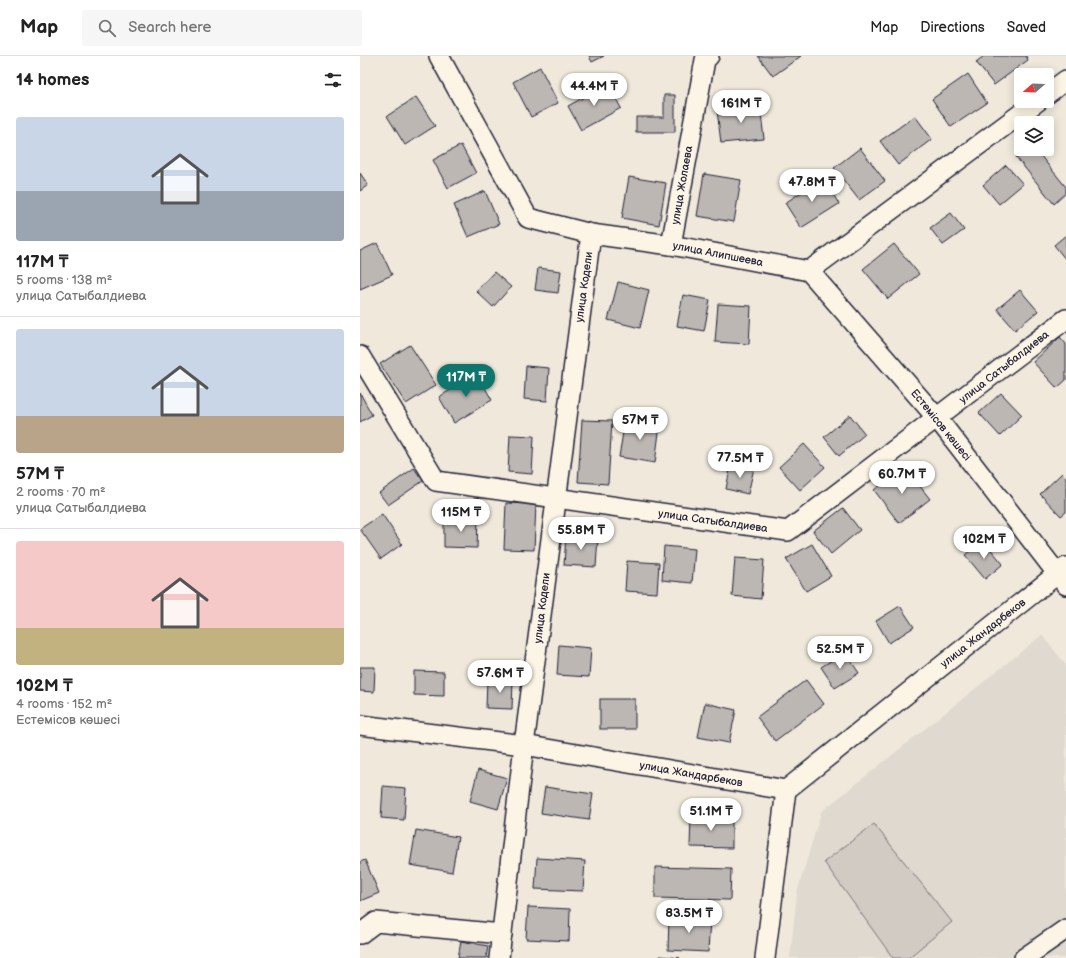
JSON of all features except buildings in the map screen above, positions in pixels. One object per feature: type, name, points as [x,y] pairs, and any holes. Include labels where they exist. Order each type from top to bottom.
[{"type":"street","name":"улица Алипшеева","points":[[439,56],[528,218],[591,234],[671,245],[809,271]]},
{"type":"street","name":"улица Жолаева","points":[[671,245],[705,57]]},
{"type":"street","points":[[1054,89],[1066,80]]},
{"type":"street","points":[[809,271],[1029,108]]},
{"type":"street","name":"улица Кодели","points":[[499,958],[524,746],[591,234]]},
{"type":"street","name":"Естемісов көшесі","points":[[809,271],[937,418],[1063,575]]},
{"type":"street","name":"улица Сатыбалдиева","points":[[360,356],[436,481],[788,531],[1066,319]]},
{"type":"street","name":"улица Жандарбеков","points":[[360,725],[524,746],[786,790],[1063,575]]},
{"type":"street","points":[[765,958],[786,790]]},
{"type":"street","points":[[360,934],[376,922],[502,934]]},
{"type":"street","points":[[1024,958],[1066,929]]},
{"type":"shaded area","points":[[1042,635],[1066,665],[1066,958],[790,958],[797,893],[821,812]]},
{"type":"shaded area","points":[[874,824],[952,922],[908,958],[893,958],[824,862]]}]
